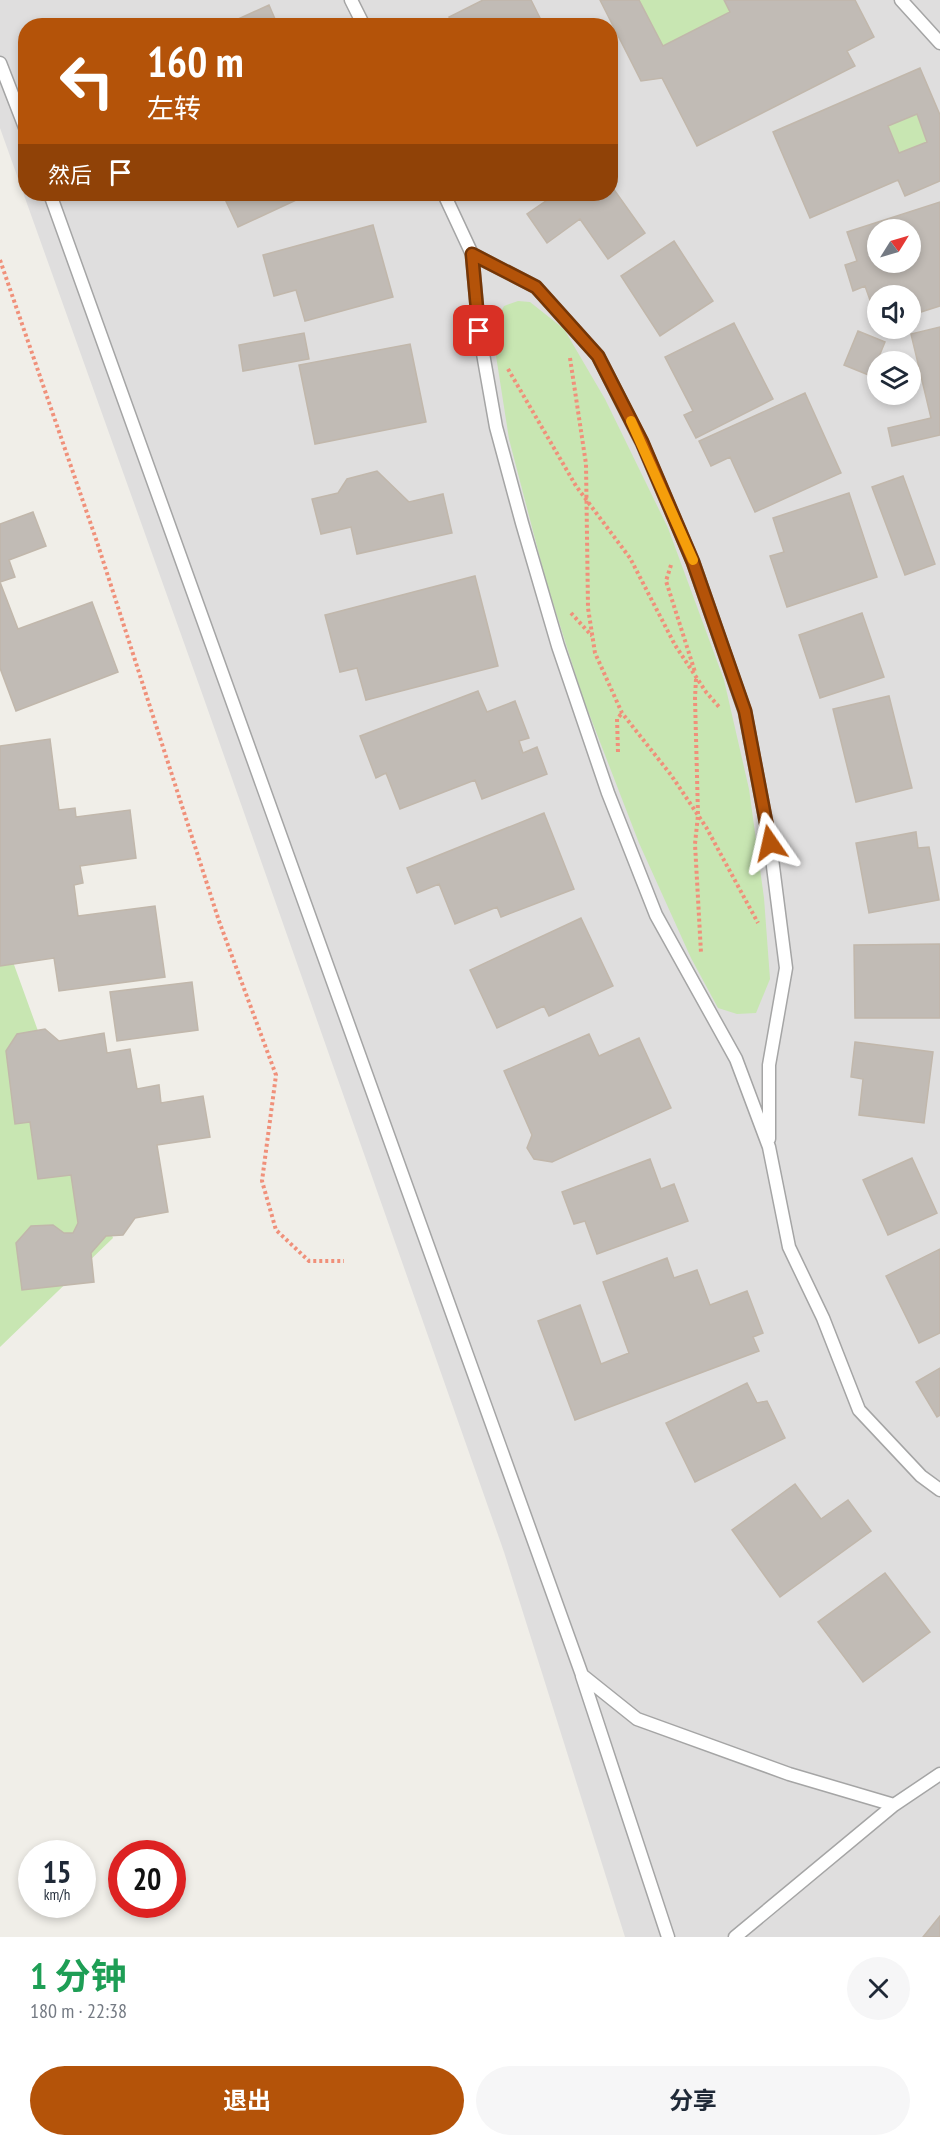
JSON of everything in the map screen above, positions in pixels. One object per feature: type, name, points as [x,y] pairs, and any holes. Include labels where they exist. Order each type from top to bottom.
[{"type":"lane","points":[[351,0],[360,18]]},
{"type":"lane","points":[[901,0],[940,43]]},
{"type":"lane","points":[[0,63],[18,109]]},
{"type":"lane","points":[[53,201],[582,1675],[668,1937]]},
{"type":"lane","points":[[447,201],[472,254],[479,331],[496,427],[522,524],[558,646],[608,793],[656,915],[736,1059],[769,1147],[789,1247],[823,1318],[859,1410],[921,1476],[940,1490]]},
{"type":"lane","points":[[472,254],[536,287],[598,356],[642,442],[681,531],[745,711],[770,843],[786,968],[770,1065],[769,1147]]},
{"type":"lane","points":[[582,1675],[637,1719],[789,1774],[894,1805]]},
{"type":"lane","points":[[735,1937],[894,1805],[940,1774]]},
{"type":"path","points":[[0,260],[97,542],[219,921],[276,1075],[262,1181],[276,1230],[309,1261],[344,1261]]},
{"type":"path","points":[[565,319],[586,464],[588,608],[595,653],[622,713],[671,775],[698,814],[762,930]]},
{"type":"path","points":[[504,361],[586,501],[630,558],[675,645],[696,678],[721,710]]},
{"type":"path","points":[[681,531],[666,581],[696,678],[698,814],[695,844],[701,955]]},
{"type":"shaded area","points":[[0,0],[940,0],[940,1937],[625,1937],[504,1552],[26,201],[618,201],[618,18],[18,18],[18,178],[0,128]]},
{"type":"green space","points":[[639,0],[724,0],[730,12],[663,46]]},
{"type":"green space","points":[[917,114],[927,142],[899,153],[888,126]]},
{"type":"green space","points":[[518,301],[530,302],[564,329],[605,399],[668,528],[724,680],[749,789],[764,898],[770,979],[756,1013],[737,1014],[718,1008],[691,958],[639,843],[583,698],[546,581],[509,439],[492,330],[504,306]]},
{"type":"green space","points":[[0,926],[113,1238],[0,1347]]},
{"type":"building","points":[[483,0],[531,0],[540,18],[450,18]]},
{"type":"building","points":[[600,0],[639,0],[663,46],[730,12],[724,0],[855,0],[874,37],[847,51],[855,66],[697,146],[662,78],[641,81],[618,36],[618,18],[609,18]]},
{"type":"building","points":[[269,5],[275,18],[241,18]]},
{"type":"building","points":[[920,68],[940,115],[940,181],[905,196],[898,180],[810,218],[773,132]],"holes":[[[917,114],[927,142],[899,153],[888,126]]]},
{"type":"building","points":[[618,195],[645,233],[608,259],[580,219],[547,243],[527,214],[546,201],[618,201]]},
{"type":"building","points":[[226,201],[294,201],[238,227]]},
{"type":"building","points":[[940,202],[940,306],[921,312],[921,285],[867,285],[867,292],[865,286],[853,291],[845,265],[857,261],[847,232],[867,226],[867,273],[921,273],[921,219],[887,219]]},
{"type":"building","points":[[373,225],[393,297],[305,321],[296,290],[274,296],[263,255]]},
{"type":"building","points":[[674,241],[713,301],[660,336],[621,276]]},
{"type":"building","points":[[734,323],[773,399],[696,438],[684,415],[693,411],[665,357]]},
{"type":"building","points":[[940,327],[940,435],[892,446],[888,428],[931,418],[921,376],[921,351],[915,351],[912,339],[921,339],[921,332]]},
{"type":"building","points":[[858,331],[867,335],[867,339],[885,342],[881,351],[867,351],[867,374],[844,365]]},
{"type":"building","points":[[304,333],[309,359],[243,371],[239,345]]},
{"type":"building","points":[[410,344],[426,422],[315,444],[299,365]]},
{"type":"building","points":[[805,393],[841,473],[755,512],[730,457],[711,466],[699,441]]},
{"type":"building","points":[[377,471],[409,502],[443,494],[452,533],[357,554],[351,527],[321,534],[312,499],[338,493],[347,479]]},
{"type":"building","points":[[903,476],[935,564],[905,575],[872,487]]},
{"type":"building","points":[[849,493],[877,577],[787,607],[770,556],[784,552],[773,518]]},
{"type":"building","points":[[33,512],[46,546],[9,560],[15,577],[0,582],[0,524]]},
{"type":"building","points":[[475,576],[498,666],[366,700],[357,668],[340,672],[325,615]]},
{"type":"building","points":[[0,582],[18,629],[92,602],[118,672],[16,711],[0,668]]},
{"type":"building","points":[[862,613],[884,677],[820,698],[799,635]]},
{"type":"building","points":[[478,691],[487,712],[515,701],[529,738],[519,741],[523,753],[537,747],[547,774],[482,799],[475,780],[400,809],[386,773],[376,778],[360,736]]},
{"type":"building","points":[[889,696],[912,788],[856,802],[833,709]]},
{"type":"building","points":[[50,739],[59,810],[75,808],[76,817],[130,810],[136,858],[80,866],[83,883],[74,885],[78,916],[155,906],[165,977],[59,991],[54,958],[0,966],[0,746]]},
{"type":"building","points":[[544,813],[574,889],[501,917],[497,907],[455,924],[439,884],[417,893],[407,868]]},
{"type":"building","points":[[916,832],[918,848],[929,847],[939,900],[869,913],[856,843]]},
{"type":"building","points":[[581,918],[613,986],[549,1016],[544,1006],[497,1028],[470,970]]},
{"type":"building","points":[[940,944],[940,1018],[855,1018],[854,945]]},
{"type":"building","points":[[192,982],[198,1030],[117,1041],[110,992]]},
{"type":"building","points":[[45,1029],[59,1041],[104,1033],[107,1053],[130,1049],[137,1089],[159,1085],[161,1103],[203,1096],[210,1137],[157,1145],[168,1212],[135,1218],[123,1235],[106,1236],[91,1253],[94,1282],[22,1290],[16,1243],[31,1226],[53,1225],[64,1233],[73,1233],[78,1223],[71,1175],[38,1179],[30,1122],[15,1124],[6,1051],[17,1034]]},
{"type":"building","points":[[589,1034],[599,1056],[639,1038],[671,1108],[552,1162],[534,1159],[527,1148],[532,1135],[504,1071]]},
{"type":"building","points":[[855,1042],[933,1052],[924,1123],[859,1115],[863,1079],[851,1077]]},
{"type":"building","points":[[912,1158],[937,1213],[888,1235],[863,1180]]},
{"type":"building","points":[[650,1159],[661,1189],[674,1184],[688,1221],[597,1254],[585,1221],[574,1224],[562,1192]]},
{"type":"building","points":[[940,1249],[940,1333],[919,1343],[886,1276]]},
{"type":"building","points":[[667,1258],[674,1278],[697,1270],[710,1305],[747,1291],[763,1333],[753,1337],[759,1351],[575,1420],[538,1321],[580,1305],[601,1364],[629,1353],[603,1282]]},
{"type":"building","points":[[940,1368],[940,1415],[937,1417],[916,1382]]},
{"type":"building","points":[[747,1383],[757,1403],[767,1401],[785,1438],[695,1482],[666,1423]]},
{"type":"building","points":[[795,1484],[821,1519],[848,1500],[871,1531],[780,1597],[732,1530]]},
{"type":"building","points":[[885,1573],[930,1632],[863,1682],[818,1622]]},
{"type":"building","points":[[940,1916],[940,1937],[923,1937]]},
{"type":"slow traffic","points":[[631,421],[693,560]]},
{"type":"route","points":[[479,331],[472,254],[536,287],[598,356],[642,442],[693,562],[745,711],[770,843]]}]
